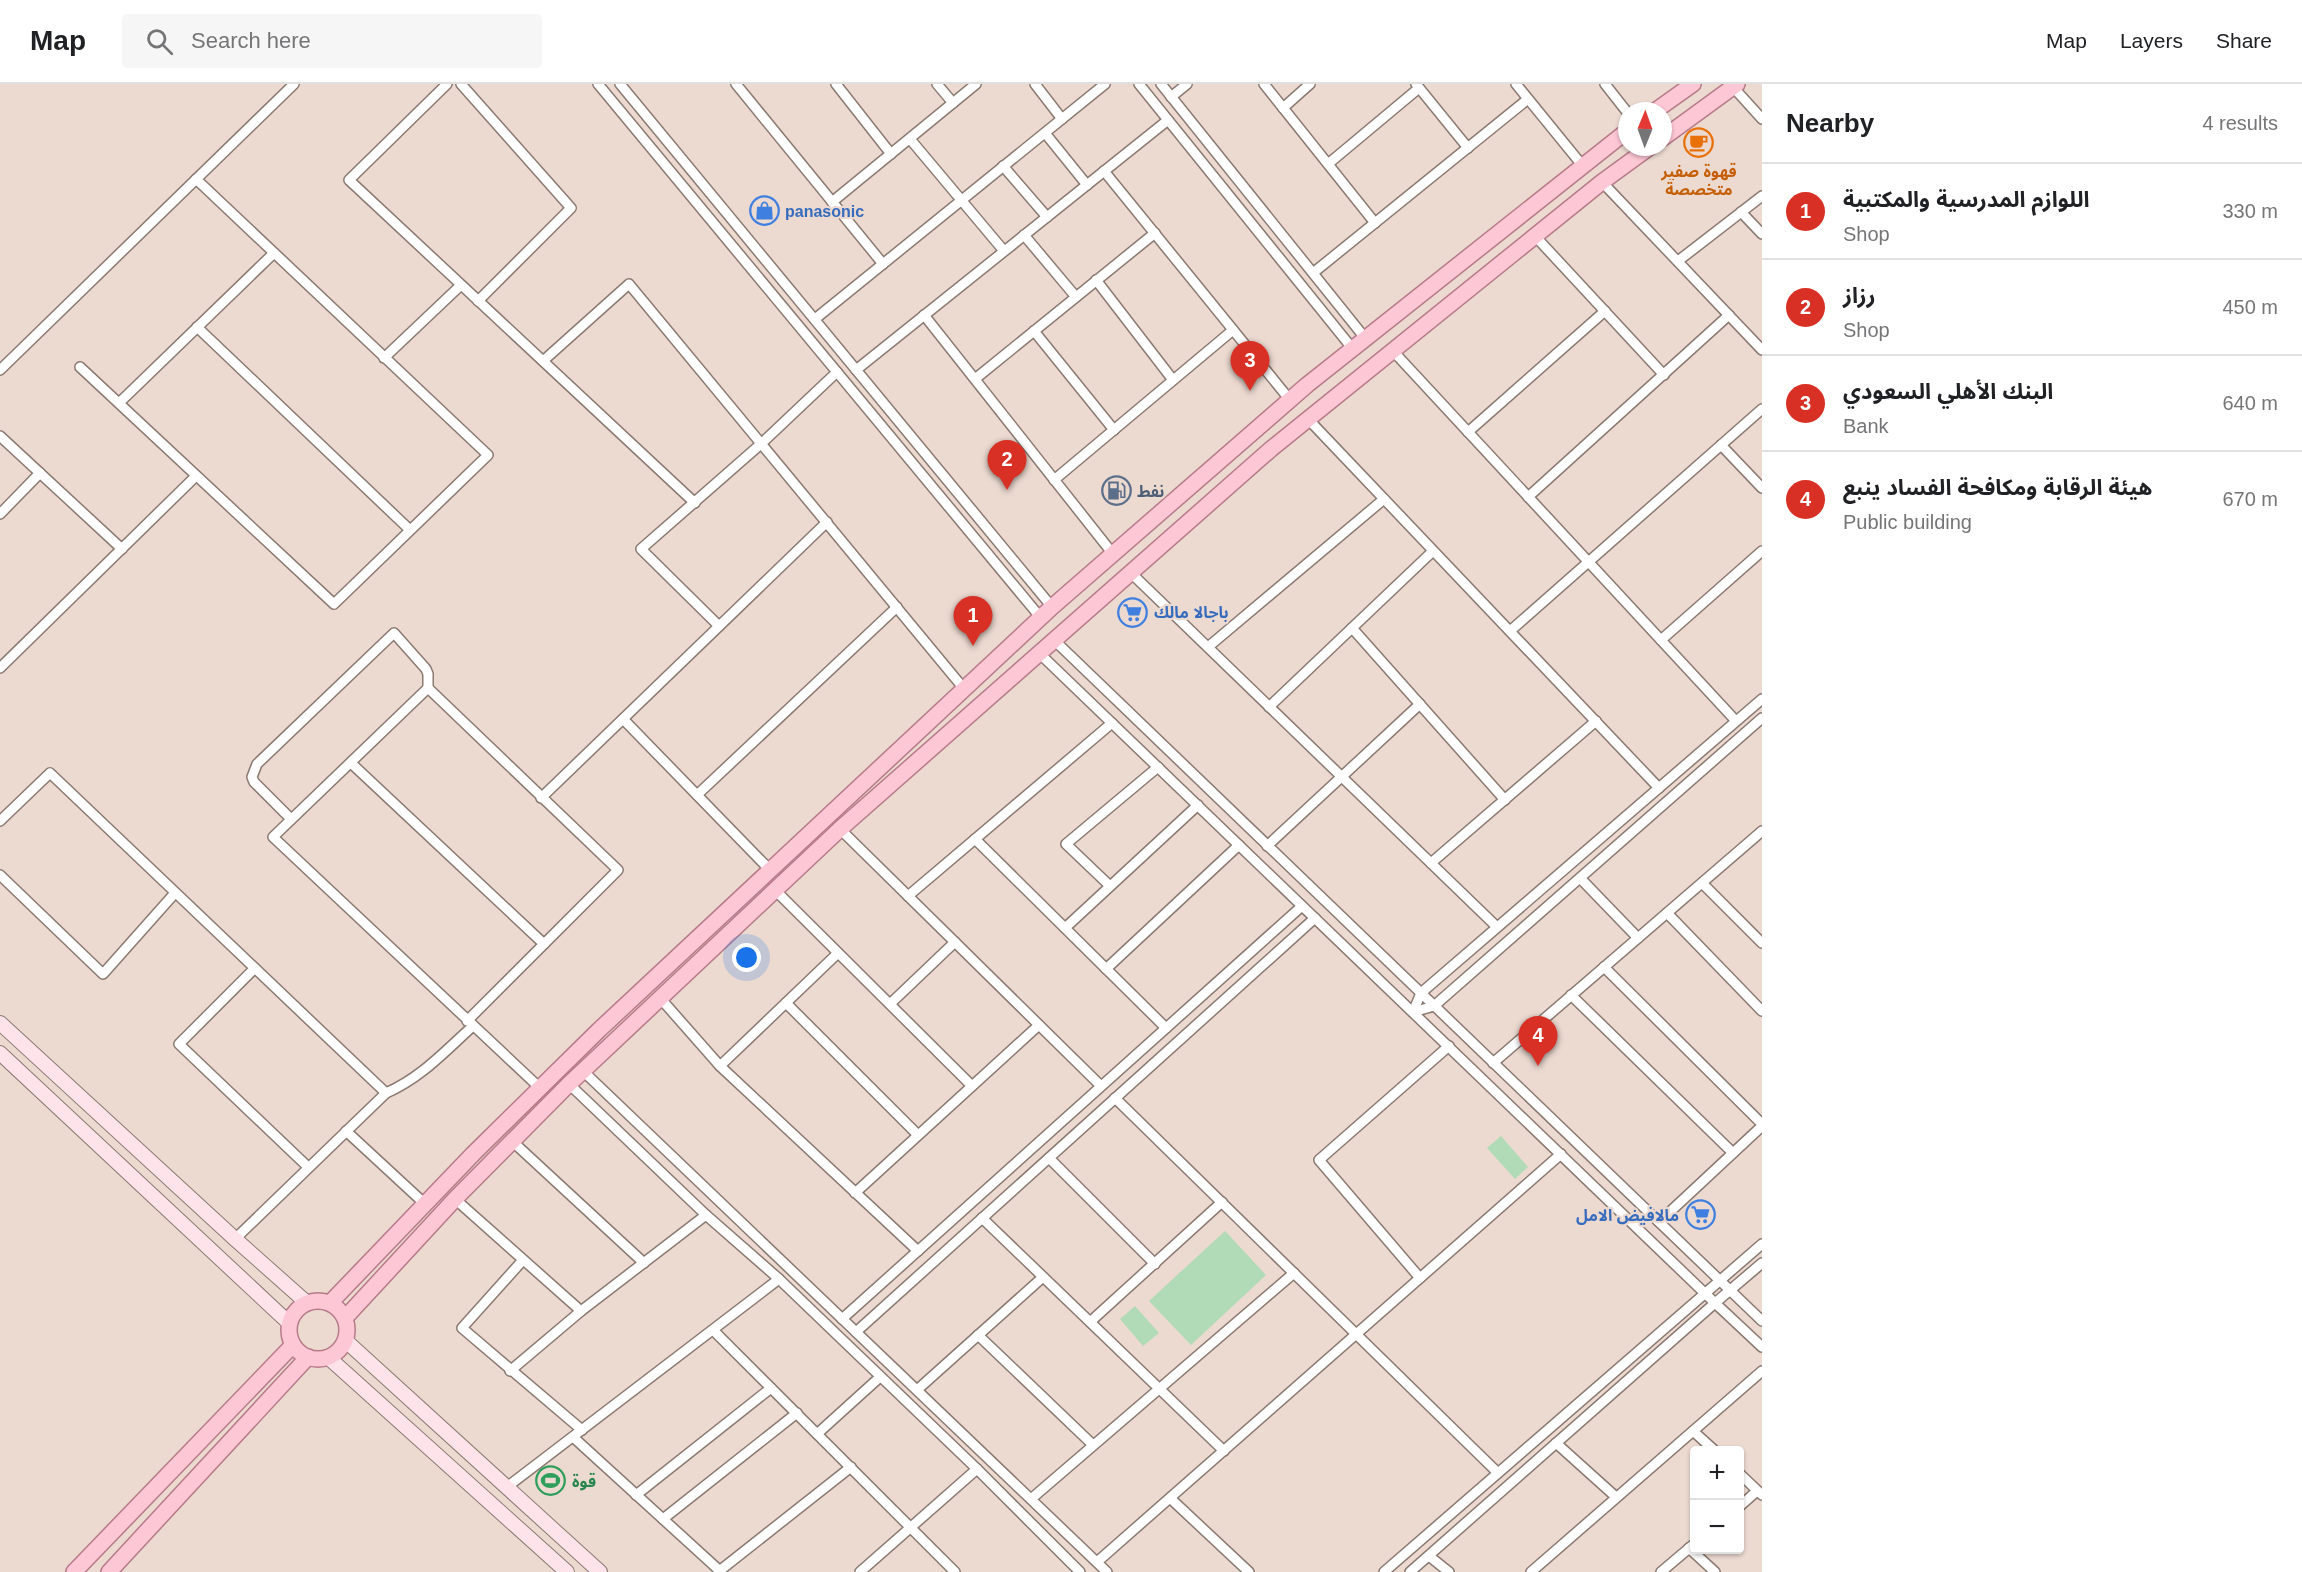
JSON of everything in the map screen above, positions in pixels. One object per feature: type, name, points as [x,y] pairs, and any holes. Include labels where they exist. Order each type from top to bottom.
[{"type":"main road","points":[[1668,102],[1693,84]]},
{"type":"main road","points":[[1672,132],[1735,86]]},
{"type":"main road","points":[[330,1303],[540,1088],[1047,612],[1352,348],[1618,138]]},
{"type":"main road","points":[[345,1318],[454,1199],[569,1084],[840,829],[1038,652],[1308,419],[1602,182],[1638,156]]},
{"type":"main road","points":[[0,1023],[308,1303]]},
{"type":"main road","points":[[0,1053],[289,1323]]},
{"type":"main road","points":[[316,1301],[330,1303],[341,1311],[345,1318],[348,1331],[346,1341],[341,1350],[323,1360],[308,1358],[295,1349],[289,1332],[289,1323],[299,1307],[308,1303],[316,1301]]},
{"type":"main road","points":[[346,1341],[600,1572]]},
{"type":"main road","points":[[74,1572],[293,1345]]},
{"type":"main road","points":[[109,1572],[308,1358]]},
{"type":"main road","points":[[329,1358],[567,1572]]},
{"type":"street","points":[[0,370],[294,84]]},
{"type":"street","points":[[447,84],[349,180],[695,503]]},
{"type":"street","points":[[461,84],[571,208],[478,301]]},
{"type":"street","points":[[598,84],[837,372],[1047,612]]},
{"type":"street","points":[[620,84],[856,369],[1047,612]]},
{"type":"street","points":[[836,84],[891,154]]},
{"type":"street","points":[[937,84],[953,103]]},
{"type":"street","points":[[832,202],[976,84]]},
{"type":"street","points":[[1035,84],[1062,118]]},
{"type":"street","points":[[814,320],[1104,84]]},
{"type":"street","points":[[1139,84],[1352,348]]},
{"type":"street","points":[[1161,84],[1365,338]]},
{"type":"street","points":[[1172,97],[1187,84]]},
{"type":"street","points":[[1264,84],[1375,223]]},
{"type":"street","points":[[1283,108],[1310,84]]},
{"type":"street","points":[[1516,84],[1582,165]]},
{"type":"street","points":[[1605,84],[1619,102]]},
{"type":"street","points":[[741,86],[883,264]]},
{"type":"street","points":[[1328,164],[1418,86],[1468,148]]},
{"type":"street","points":[[1735,86],[1762,119]]},
{"type":"street","points":[[1313,273],[1528,99]]},
{"type":"street","points":[[856,369],[1168,120]]},
{"type":"street","points":[[1045,133],[1087,185]]},
{"type":"street","points":[[910,139],[1005,251]]},
{"type":"street","points":[[1003,166],[1047,217]]},
{"type":"street","points":[[1104,171],[1290,400]]},
{"type":"street","points":[[80,367],[334,604],[488,455],[196,179]]},
{"type":"street","points":[[1602,182],[1762,350]]},
{"type":"street","points":[[1678,261],[1762,196]]},
{"type":"street","points":[[1741,212],[1762,234]]},
{"type":"street","points":[[975,379],[1155,233]]},
{"type":"street","points":[[1024,235],[1076,297]]},
{"type":"street","points":[[1536,236],[1664,375]]},
{"type":"street","points":[[118,403],[274,253]]},
{"type":"street","points":[[1096,280],[1173,380]]},
{"type":"street","points":[[543,362],[629,284],[965,690]]},
{"type":"street","points":[[384,358],[461,285]]},
{"type":"street","points":[[1468,432],[1605,310]]},
{"type":"street","points":[[924,315],[1113,554]]},
{"type":"street","points":[[1528,497],[1729,315]]},
{"type":"street","points":[[198,327],[410,530]]},
{"type":"street","points":[[1054,480],[1233,330]]},
{"type":"street","points":[[1034,331],[1114,430]]},
{"type":"street","points":[[1393,351],[1736,721]]},
{"type":"street","points":[[719,626],[640,549],[762,443],[837,372]]},
{"type":"street","points":[[1510,632],[1762,409]]},
{"type":"street","points":[[1308,419],[1659,788]]},
{"type":"street","points":[[0,436],[122,549]]},
{"type":"street","points":[[1721,445],[1762,488]]},
{"type":"street","points":[[0,514],[40,473]]},
{"type":"street","points":[[0,668],[196,476]]},
{"type":"street","points":[[1208,647],[1384,499]]},
{"type":"street","points":[[541,798],[827,522]]},
{"type":"street","points":[[1660,640],[1762,550]]},
{"type":"street","points":[[1269,706],[1433,551]]},
{"type":"street","points":[[1130,572],[1497,927]]},
{"type":"street","points":[[697,795],[897,607]]},
{"type":"street","points":[[1352,628],[1505,800]]},
{"type":"street","points":[[291,819],[254,782],[252,777],[257,764],[394,633],[426,669],[429,674],[428,688],[273,837],[540,1088]]},
{"type":"street","points":[[1053,639],[1762,1321]]},
{"type":"street","points":[[1038,652],[1762,1347]]},
{"type":"street","points":[[235,1239],[386,1093],[407,1084],[421,1074],[544,944],[618,870],[428,688]]},
{"type":"street","points":[[1413,1012],[1421,993],[1762,699]]},
{"type":"street","points":[[1267,846],[1420,704]]},
{"type":"street","points":[[1413,1012],[1434,1006],[1762,718]]},
{"type":"street","points":[[623,719],[770,870]]},
{"type":"street","points":[[1431,863],[1596,721]]},
{"type":"street","points":[[908,896],[1112,723]]},
{"type":"street","points":[[351,764],[544,944]]},
{"type":"street","points":[[1110,886],[1066,844],[1158,767]]},
{"type":"street","points":[[0,821],[50,773],[386,1093]]},
{"type":"street","points":[[1065,928],[1198,805]]},
{"type":"street","points":[[840,829],[1101,1086]]},
{"type":"street","points":[[1493,1063],[1762,831]]},
{"type":"street","points":[[975,839],[1166,1028]]},
{"type":"street","points":[[1106,969],[1239,844]]},
{"type":"street","points":[[0,875],[103,974],[175,893]]},
{"type":"street","points":[[1580,878],[1638,938]]},
{"type":"street","points":[[1702,883],[1762,943]]},
{"type":"street","points":[[775,890],[972,1086]]},
{"type":"street","points":[[842,1319],[1302,906]]},
{"type":"street","points":[[1667,913],[1762,1011]]},
{"type":"street","points":[[856,1332],[1316,918]]},
{"type":"street","points":[[890,1004],[955,942]]},
{"type":"street","points":[[720,1066],[838,953]]},
{"type":"street","points":[[1604,967],[1762,1125],[1659,1222]]},
{"type":"street","points":[[254,969],[179,1044],[308,1167]]},
{"type":"street","points":[[1571,995],[1733,1153]]},
{"type":"street","points":[[661,999],[720,1066],[918,1251]]},
{"type":"street","points":[[786,1003],[918,1135]]},
{"type":"street","points":[[855,1192],[1039,1024]]},
{"type":"street","points":[[1420,1278],[1319,1160],[1449,1046]]},
{"type":"street","points":[[583,1071],[1107,1572]]},
{"type":"street","points":[[569,1084],[705,1215],[779,1279],[977,1468],[1080,1572]]},
{"type":"street","points":[[1115,1098],[1498,1473]]},
{"type":"street","points":[[346,1131],[425,1204]]},
{"type":"street","points":[[512,1141],[644,1263]]},
{"type":"street","points":[[1097,1562],[1561,1154]]},
{"type":"street","points":[[1049,1158],[1155,1264]]},
{"type":"street","points":[[1001,1176],[1013,1190]]},
{"type":"street","points":[[454,1199],[581,1311]]},
{"type":"street","points":[[1090,1322],[1222,1202]]},
{"type":"street","points":[[510,1371],[581,1311],[705,1215]]},
{"type":"street","points":[[982,1218],[1224,1450]]},
{"type":"street","points":[[1384,1572],[1762,1244]]},
{"type":"street","points":[[523,1260],[462,1328],[582,1430]]},
{"type":"street","points":[[1410,1572],[1762,1263]]},
{"type":"street","points":[[1030,1499],[1294,1273]]},
{"type":"street","points":[[917,1390],[1043,1277]]},
{"type":"street","points":[[507,1487],[779,1279]]},
{"type":"street","points":[[713,1330],[955,1572]]},
{"type":"street","points":[[978,1335],[1093,1445]]},
{"type":"street","points":[[1531,1572],[1762,1371]]},
{"type":"street","points":[[817,1434],[880,1377]]},
{"type":"street","points":[[636,1495],[771,1388]]},
{"type":"street","points":[[663,1519],[797,1413]]},
{"type":"street","points":[[1693,1431],[1710,1446]]},
{"type":"street","points":[[573,1437],[719,1571],[851,1467]]},
{"type":"street","points":[[1556,1443],[1616,1497]]},
{"type":"street","points":[[860,1572],[977,1468]]},
{"type":"street","points":[[1744,1478],[1760,1493],[1744,1503]]},
{"type":"street","points":[[1170,1498],[1249,1572]]},
{"type":"street","points":[[1661,1572],[1690,1548]]},
{"type":"street","points":[[1699,1554],[1715,1572]]},
{"type":"street","points":[[1429,1556],[1449,1572]]},
{"type":"green space","points":[[1501,1136],[1528,1167],[1515,1179],[1487,1148]]},
{"type":"green space","points":[[1225,1231],[1266,1275],[1191,1345],[1149,1301]]},
{"type":"green space","points":[[1135,1306],[1159,1333],[1143,1346],[1120,1319]]},
{"type":"place","name":"قهوة صفير متخصصة","points":[[1699,143]]},
{"type":"place","name":"panasonic","points":[[764,211]]},
{"type":"place","name":"البنك الأهلي السعودي","points":[[1250,391]]},
{"type":"place","name":"رزاز","points":[[1007,490]]},
{"type":"place","name":"نفط","points":[[1116,491]]},
{"type":"place","name":"باجالا مالك","points":[[1133,612]]},
{"type":"place","name":"اللوازم المدرسية والمكتبية","points":[[973,646]]},
{"type":"place","name":"هيئة الرقابة ومكافحة الفساد ينبع","points":[[1538,1066]]},
{"type":"place","name":"مالافيض الامل","points":[[1700,1215]]},
{"type":"place","name":"قوة","points":[[551,1481]]}]
